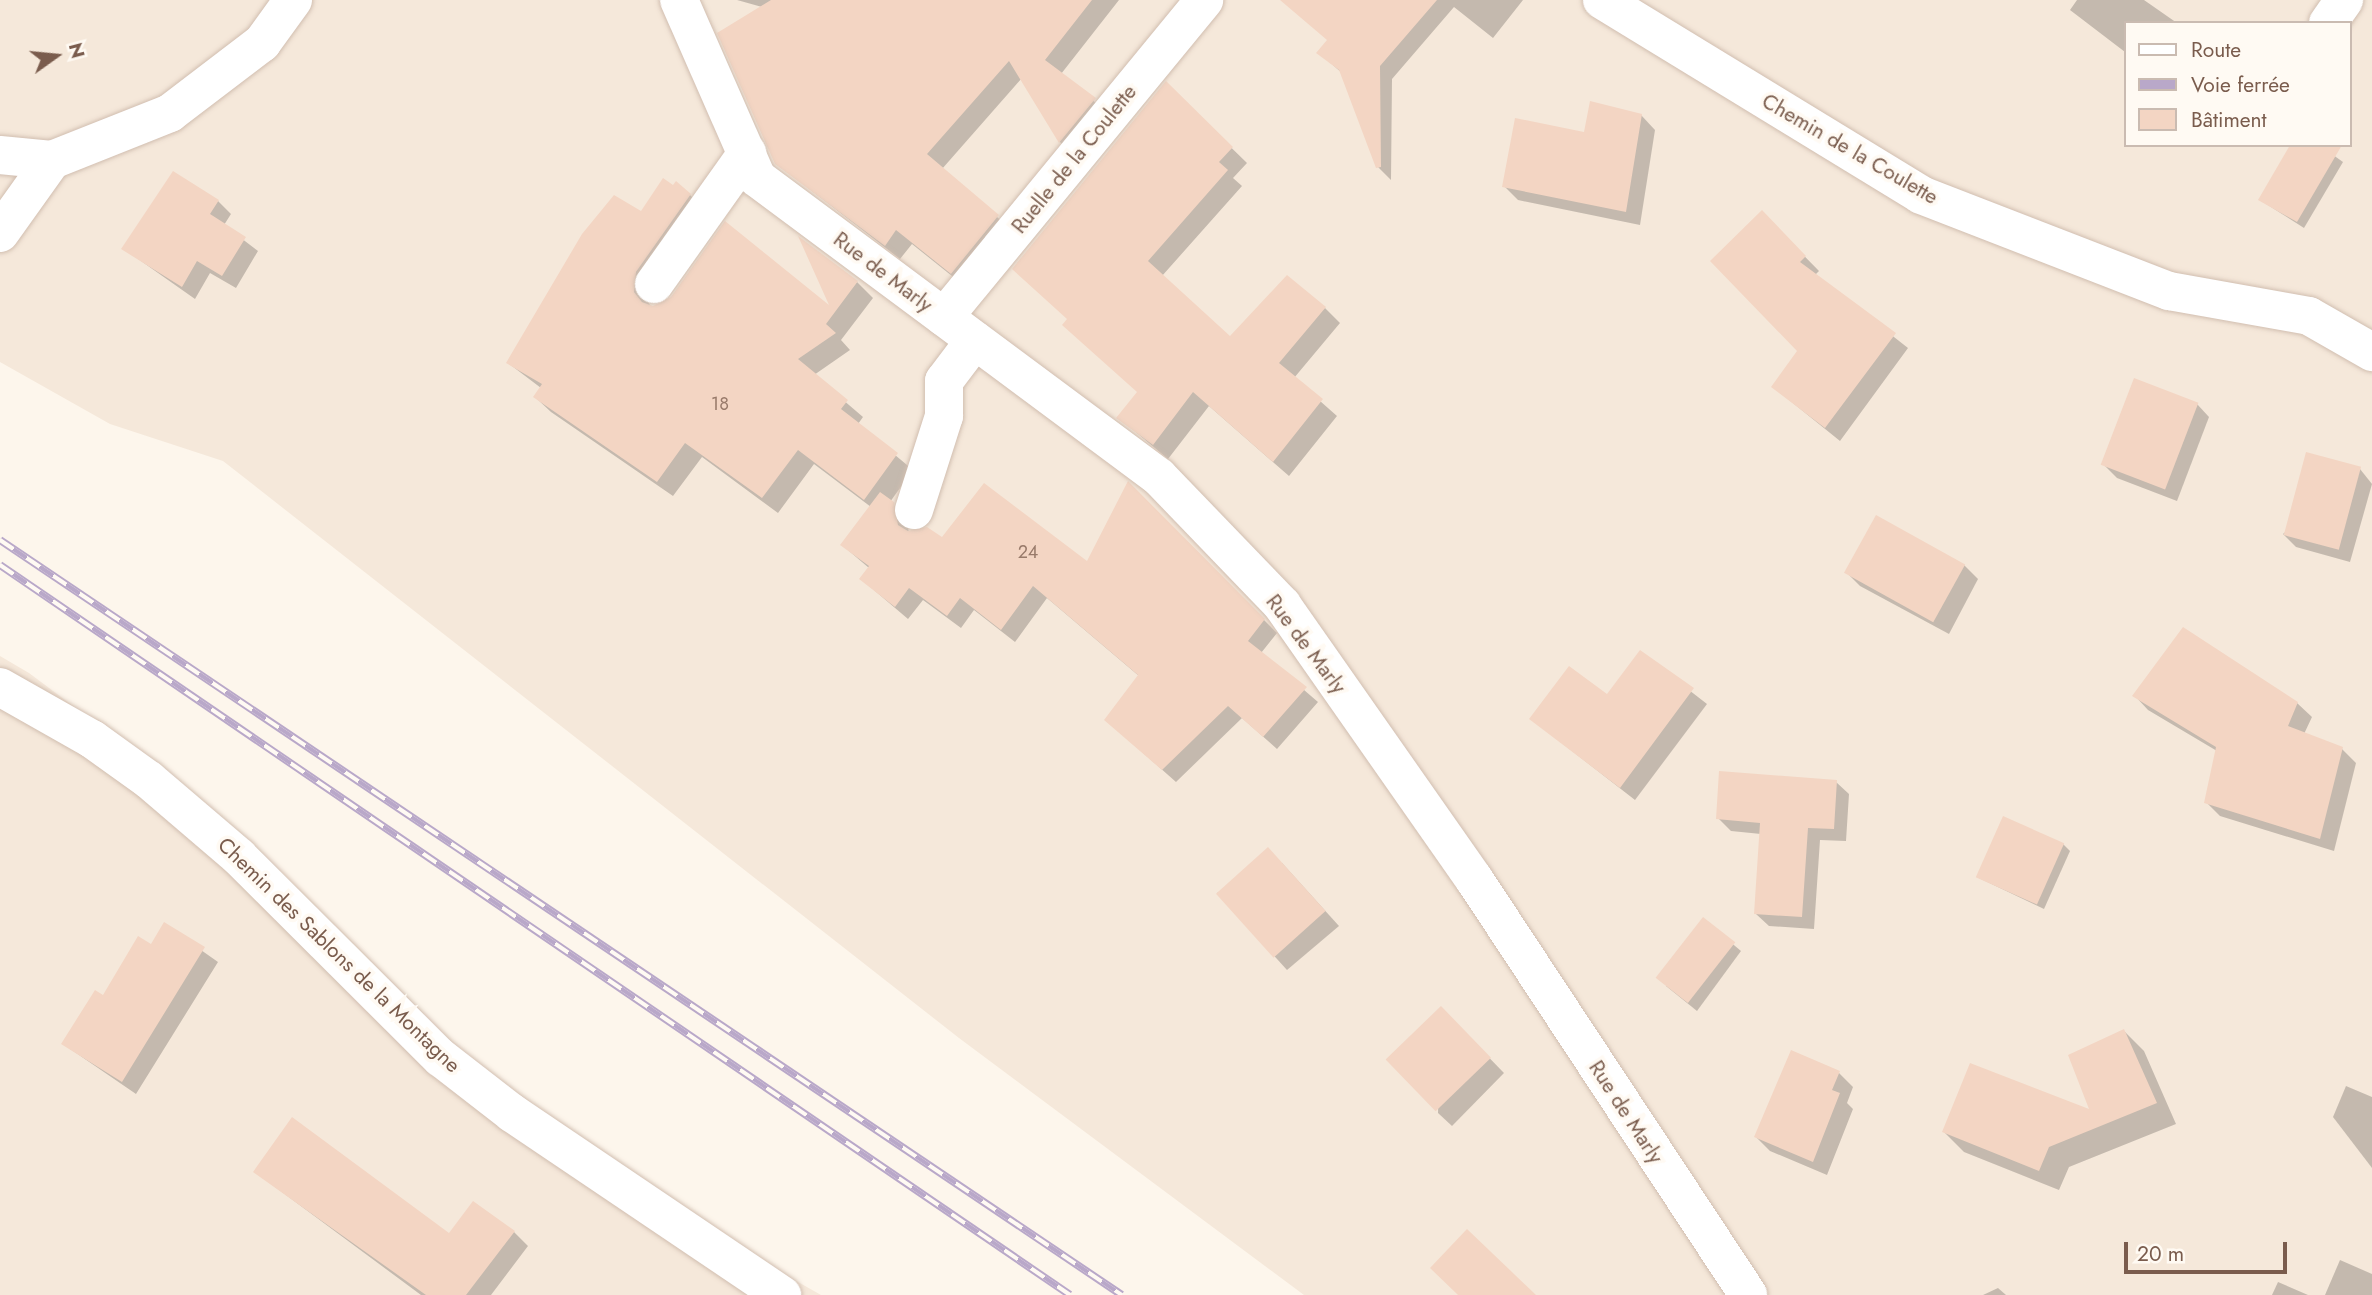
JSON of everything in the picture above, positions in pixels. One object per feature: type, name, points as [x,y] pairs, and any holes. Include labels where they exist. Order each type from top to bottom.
[{"type":"street","points":[[0,155],[52,160],[170,113],[261,43],[293,0]]},
{"type":"street","name":"Rue de Marly","points":[[679,0],[757,178],[1159,477],[1282,605],[1474,879],[1738,1280]]},
{"type":"street","name":"Ruelle de la Coulette","points":[[944,317],[1205,0]]},
{"type":"street","name":"Chemin de la Coulette","points":[[1602,0],[1921,195],[2152,285],[2309,316],[2350,343],[2372,352]]},
{"type":"street","points":[[2329,21],[2344,0]]},
{"type":"street","points":[[653,284],[747,153]]},
{"type":"street","points":[[0,233],[52,160]]},
{"type":"street","points":[[914,510],[944,416],[944,381],[975,340]]},
{"type":"street","name":"Chemin des Sablons de la Montagne","points":[[0,687],[92,739],[149,780],[239,857],[441,1058],[512,1113],[782,1295]]},
{"type":"shaded area","points":[[0,0],[2372,0],[2372,1295],[1304,1295],[959,1038],[223,461],[110,424],[0,362]]},
{"type":"shaded area","points":[[0,656],[29,673],[176,783],[487,1085],[747,1253],[821,1295],[0,1295]]},
{"type":"building","points":[[771,0],[1092,0],[1045,60],[1096,98],[1059,143],[1009,61],[927,154],[999,215],[951,274],[896,230],[885,246],[775,164],[717,33]]},
{"type":"building","points":[[1280,0],[1437,0],[1380,66],[1381,167],[1376,168],[1339,70],[1316,53],[1327,40]]},
{"type":"building","points":[[1166,81],[1233,147],[1219,162],[1228,170],[1148,261],[1230,336],[1287,275],[1326,307],[1279,363],[1323,399],[1273,462],[1193,392],[1153,445],[1116,418],[1137,392],[1062,325],[1067,319],[1012,269]]},
{"type":"building","points":[[1590,101],[1642,114],[1626,212],[1502,187],[1515,118],[1584,132]]},
{"type":"building","points":[[2289,147],[2341,147],[2297,222],[2258,200]]},
{"type":"building","points":[[173,171],[219,200],[210,214],[246,237],[222,276],[197,261],[182,287],[121,249]]},
{"type":"building","points":[[663,178],[673,185],[676,181],[691,194],[636,272],[634,292],[642,302],[653,306],[671,297],[725,221],[829,305],[798,236],[858,281],[826,324],[836,333],[798,359],[848,400],[841,409],[898,453],[864,500],[798,450],[762,498],[685,443],[657,482],[533,397],[542,384],[506,363],[582,234],[614,195],[641,211]]},
{"type":"building","points":[[1762,210],[1806,256],[1800,262],[1896,333],[1825,428],[1771,387],[1797,351],[1710,261]]},
{"type":"building","points":[[2134,378],[2198,403],[2165,490],[2101,465]]},
{"type":"building","points":[[2306,452],[2361,467],[2339,550],[2284,535]]},
{"type":"building","points":[[1128,481],[1265,619],[1248,641],[1307,687],[1263,737],[1228,706],[1162,770],[1104,720],[1138,675],[1033,586],[1001,630],[960,598],[947,616],[909,588],[895,607],[859,579],[869,566],[840,545],[880,492],[894,502],[898,525],[908,531],[927,527],[942,537],[984,483],[1087,561]]},
{"type":"building","points":[[1876,515],[1965,564],[1933,622],[1844,573]]},
{"type":"building","points":[[2183,627],[2298,702],[2288,726],[2343,747],[2320,839],[2204,803],[2216,747],[2132,696]]},
{"type":"building","points":[[1640,650],[1694,688],[1620,788],[1529,719],[1569,666],[1607,694]]},
{"type":"building","points":[[1719,771],[1837,780],[1834,829],[1808,828],[1802,917],[1754,914],[1760,823],[1716,819]]},
{"type":"building","points":[[2003,816],[2064,843],[2037,904],[1976,877]]},
{"type":"building","points":[[1268,847],[1326,911],[1274,958],[1216,894]]},
{"type":"building","points":[[1703,917],[1735,942],[1688,1003],[1656,978]]},
{"type":"building","points":[[164,922],[205,947],[122,1082],[61,1044],[95,990],[103,995],[138,936],[151,944]]},
{"type":"building","points":[[1441,1006],[1491,1058],[1436,1111],[1386,1059]]},
{"type":"building","points":[[2124,1029],[2157,1103],[2049,1147],[2039,1171],[1942,1132],[1970,1063],[2089,1109],[2068,1055]]},
{"type":"building","points":[[1791,1050],[1840,1071],[1832,1090],[1840,1093],[1813,1162],[1754,1137]]},
{"type":"building","points":[[292,1117],[449,1233],[473,1201],[515,1231],[466,1295],[426,1295],[253,1172]]},
{"type":"building","points":[[1467,1229],[1536,1295],[1458,1295],[1430,1268]]},
{"type":"railway","points":[[0,540],[1122,1295]]},
{"type":"railway","points":[[0,565],[1070,1295]]}]
